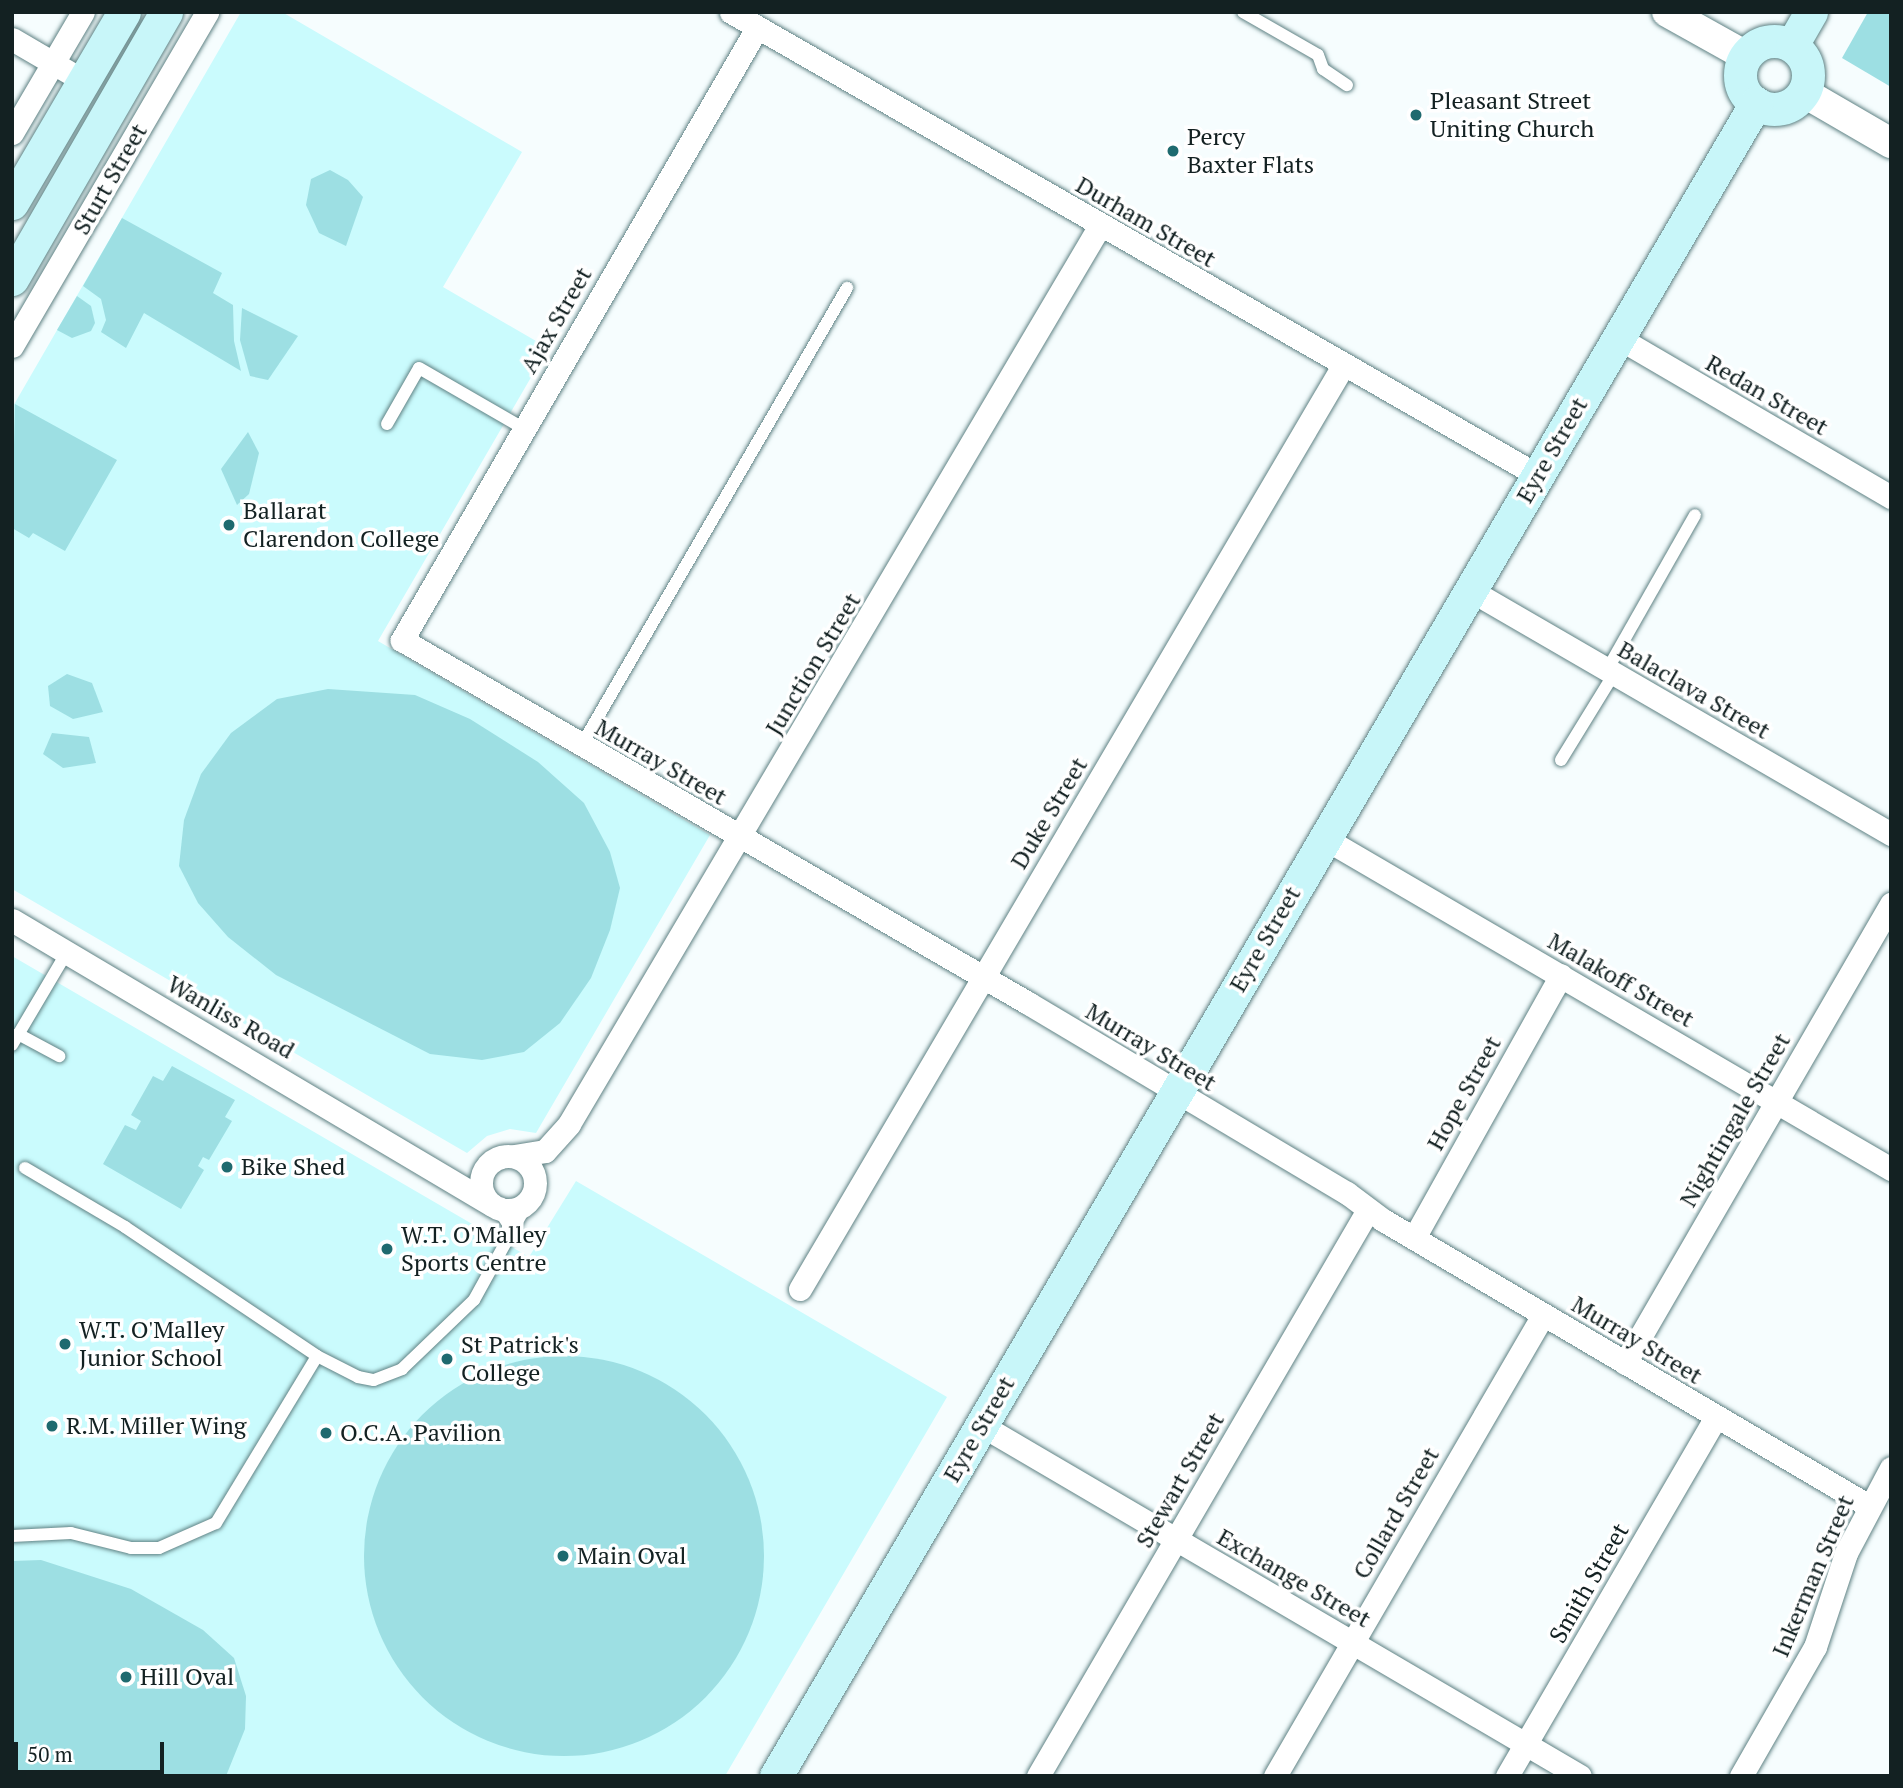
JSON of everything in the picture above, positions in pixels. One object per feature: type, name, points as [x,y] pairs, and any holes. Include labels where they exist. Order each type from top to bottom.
[{"type":"main road","points":[[12,203],[124,12]]},
{"type":"main road","name":"Sturt Street","points":[[12,279],[166,12]]},
{"type":"main road","points":[[1792,45],[1811,12]]},
{"type":"main road","points":[[1767,41],[1792,45],[1807,66],[1803,92],[1782,108],[1756,103],[1741,81],[1746,56],[1767,41]]},
{"type":"main road","name":"Eyre Street","points":[[776,1776],[1756,103]]},
{"type":"street","points":[[12,133],[83,12]]},
{"type":"street","name":"Sturt Street","points":[[12,346],[207,12]]},
{"type":"street","name":"Durham Street","points":[[731,12],[1099,227],[1537,475]]},
{"type":"street","points":[[1667,12],[1746,56]]},
{"type":"street","name":"Ajax Street","points":[[402,640],[757,28]]},
{"type":"street","points":[[12,39],[84,80]]},
{"type":"street","points":[[1803,92],[1891,144]]},
{"type":"street","name":"Junction Street","points":[[533,1192],[558,1153],[569,1124],[1099,227]]},
{"type":"street","name":"Redan Street","points":[[1617,337],[1891,497]]},
{"type":"street","name":"Duke Street","points":[[800,1289],[1345,365]]},
{"type":"street","name":"Balaclava Street","points":[[1470,590],[1891,834]]},
{"type":"street","name":"Murray Street","points":[[402,640],[982,977],[1414,1238],[1869,1506]]},
{"type":"street","name":"Malakoff Street","points":[[1324,838],[1891,1169]]},
{"type":"street","name":"Nightingale Street","points":[[1625,1363],[1891,904]]},
{"type":"street","name":"Wanliss Road","points":[[12,920],[422,1160],[494,1206]]},
{"type":"street","name":"Hope Street","points":[[1414,1238],[1561,975]]},
{"type":"street","name":"Junction Street","points":[[504,1158],[545,1151],[569,1124]]},
{"type":"street","points":[[504,1158],[533,1171],[533,1192],[517,1208],[494,1206],[483,1194],[481,1179],[504,1158]]},
{"type":"street","name":"Wanliss Road","points":[[422,1160],[457,1170],[504,1158]]},
{"type":"street","name":"Stewart Street","points":[[1038,1776],[1368,1210]]},
{"type":"street","name":"Collard Street","points":[[1275,1776],[1544,1315]]},
{"type":"street","name":"Smith Street","points":[[1507,1776],[1716,1417]]},
{"type":"street","name":"Exchange Street","points":[[981,1425],[1580,1776]]},
{"type":"street","name":"Inkerman Street","points":[[1741,1776],[1815,1647],[1846,1553],[1891,1468]]},
{"type":"lane","points":[[1243,12],[1318,55],[1323,69],[1348,85]]},
{"type":"lane","points":[[581,746],[847,288]]},
{"type":"lane","points":[[387,424],[419,368],[523,428]]},
{"type":"lane","points":[[1561,761],[1695,514]]},
{"type":"lane","points":[[59,1056],[15,1040],[67,952]]},
{"type":"lane","points":[[24,1168],[125,1227],[317,1356],[363,1379],[378,1380],[397,1373],[474,1300],[507,1244],[533,1192]]},
{"type":"lane","points":[[494,1206],[509,1228],[507,1244]]},
{"type":"lane","points":[[12,1536],[71,1533],[131,1548],[159,1548],[216,1523],[317,1356]]},
{"type":"shaded area","name":"Ballarat Clarendon College","points":[[241,12],[282,12],[522,152],[443,287],[548,348],[378,641],[710,835],[536,1133],[510,1129],[487,1136],[467,1153],[12,889],[12,408]]},
{"type":"shaded area","points":[[1868,12],[1891,12],[1891,87],[1842,58]]},
{"type":"shaded area","points":[[330,170],[348,180],[363,197],[346,246],[319,233],[306,205],[311,179]]},
{"type":"shaded area","points":[[122,218],[222,273],[213,293],[233,305],[234,341],[241,371],[144,313],[126,348],[101,332],[106,320],[101,299],[83,286]]},
{"type":"shaded area","points":[[77,296],[91,306],[95,323],[91,331],[72,338],[57,330]]},
{"type":"shaded area","points":[[242,308],[298,336],[268,380],[250,376],[240,340]]},
{"type":"shaded area","points":[[15,404],[117,460],[65,551],[33,533],[29,538],[12,528]]},
{"type":"shaded area","points":[[248,432],[259,453],[249,494],[237,505],[221,469]]},
{"type":"shaded area","points":[[67,674],[92,683],[103,712],[73,719],[50,706],[48,686]]},
{"type":"shaded area","points":[[328,689],[415,695],[470,719],[538,762],[584,803],[610,852],[620,888],[610,930],[591,978],[560,1023],[524,1052],[482,1060],[430,1054],[276,975],[228,937],[198,903],[179,866],[184,820],[201,774],[231,733],[277,699]]},
{"type":"shaded area","points":[[52,733],[89,737],[96,763],[63,768],[43,754]]},
{"type":"shaded area","name":"St Patrick's College","points":[[12,956],[529,1257],[576,1181],[947,1397],[725,1776],[12,1776]]},
{"type":"shaded area","points":[[172,1066],[235,1100],[225,1117],[232,1121],[209,1160],[203,1157],[198,1166],[204,1170],[181,1209],[103,1164],[125,1125],[136,1130],[141,1121],[131,1115],[153,1076],[163,1081]]},
{"type":"shaded area","name":"Main Oval","points":[[564,1356],[603,1360],[640,1372],[675,1390],[705,1415],[730,1445],[748,1480],[760,1517],[764,1556],[760,1595],[748,1632],[730,1667],[705,1697],[675,1722],[640,1740],[603,1752],[564,1756],[525,1752],[488,1740],[453,1722],[423,1697],[398,1667],[380,1632],[368,1595],[364,1556],[368,1517],[380,1480],[398,1445],[423,1415],[453,1390],[488,1372],[525,1360]]},
{"type":"shaded area","name":"Hill Oval","points":[[41,1560],[131,1589],[203,1630],[234,1658],[246,1696],[245,1729],[226,1776],[12,1776],[12,1561]]},
{"type":"place","name":"Pleasant Street Uniting Church","points":[[1416,115]]},
{"type":"place","name":"Percy Baxter Flats","points":[[1173,151]]},
{"type":"place","name":"Ballarat Clarendon College","points":[[229,525]]},
{"type":"place","name":"Bike Shed","points":[[227,1167]]},
{"type":"place","name":"W.T. O'Malley Sports Centre","points":[[387,1249]]},
{"type":"place","name":"W.T. O'Malley Junior School","points":[[65,1344]]},
{"type":"place","name":"St Patrick's College","points":[[447,1359]]},
{"type":"place","name":"R.M. Miller Wing","points":[[52,1426]]},
{"type":"place","name":"O.C.A. Pavilion","points":[[326,1433]]},
{"type":"place","name":"Main Oval","points":[[563,1556]]},
{"type":"place","name":"Hill Oval","points":[[126,1677]]}]
